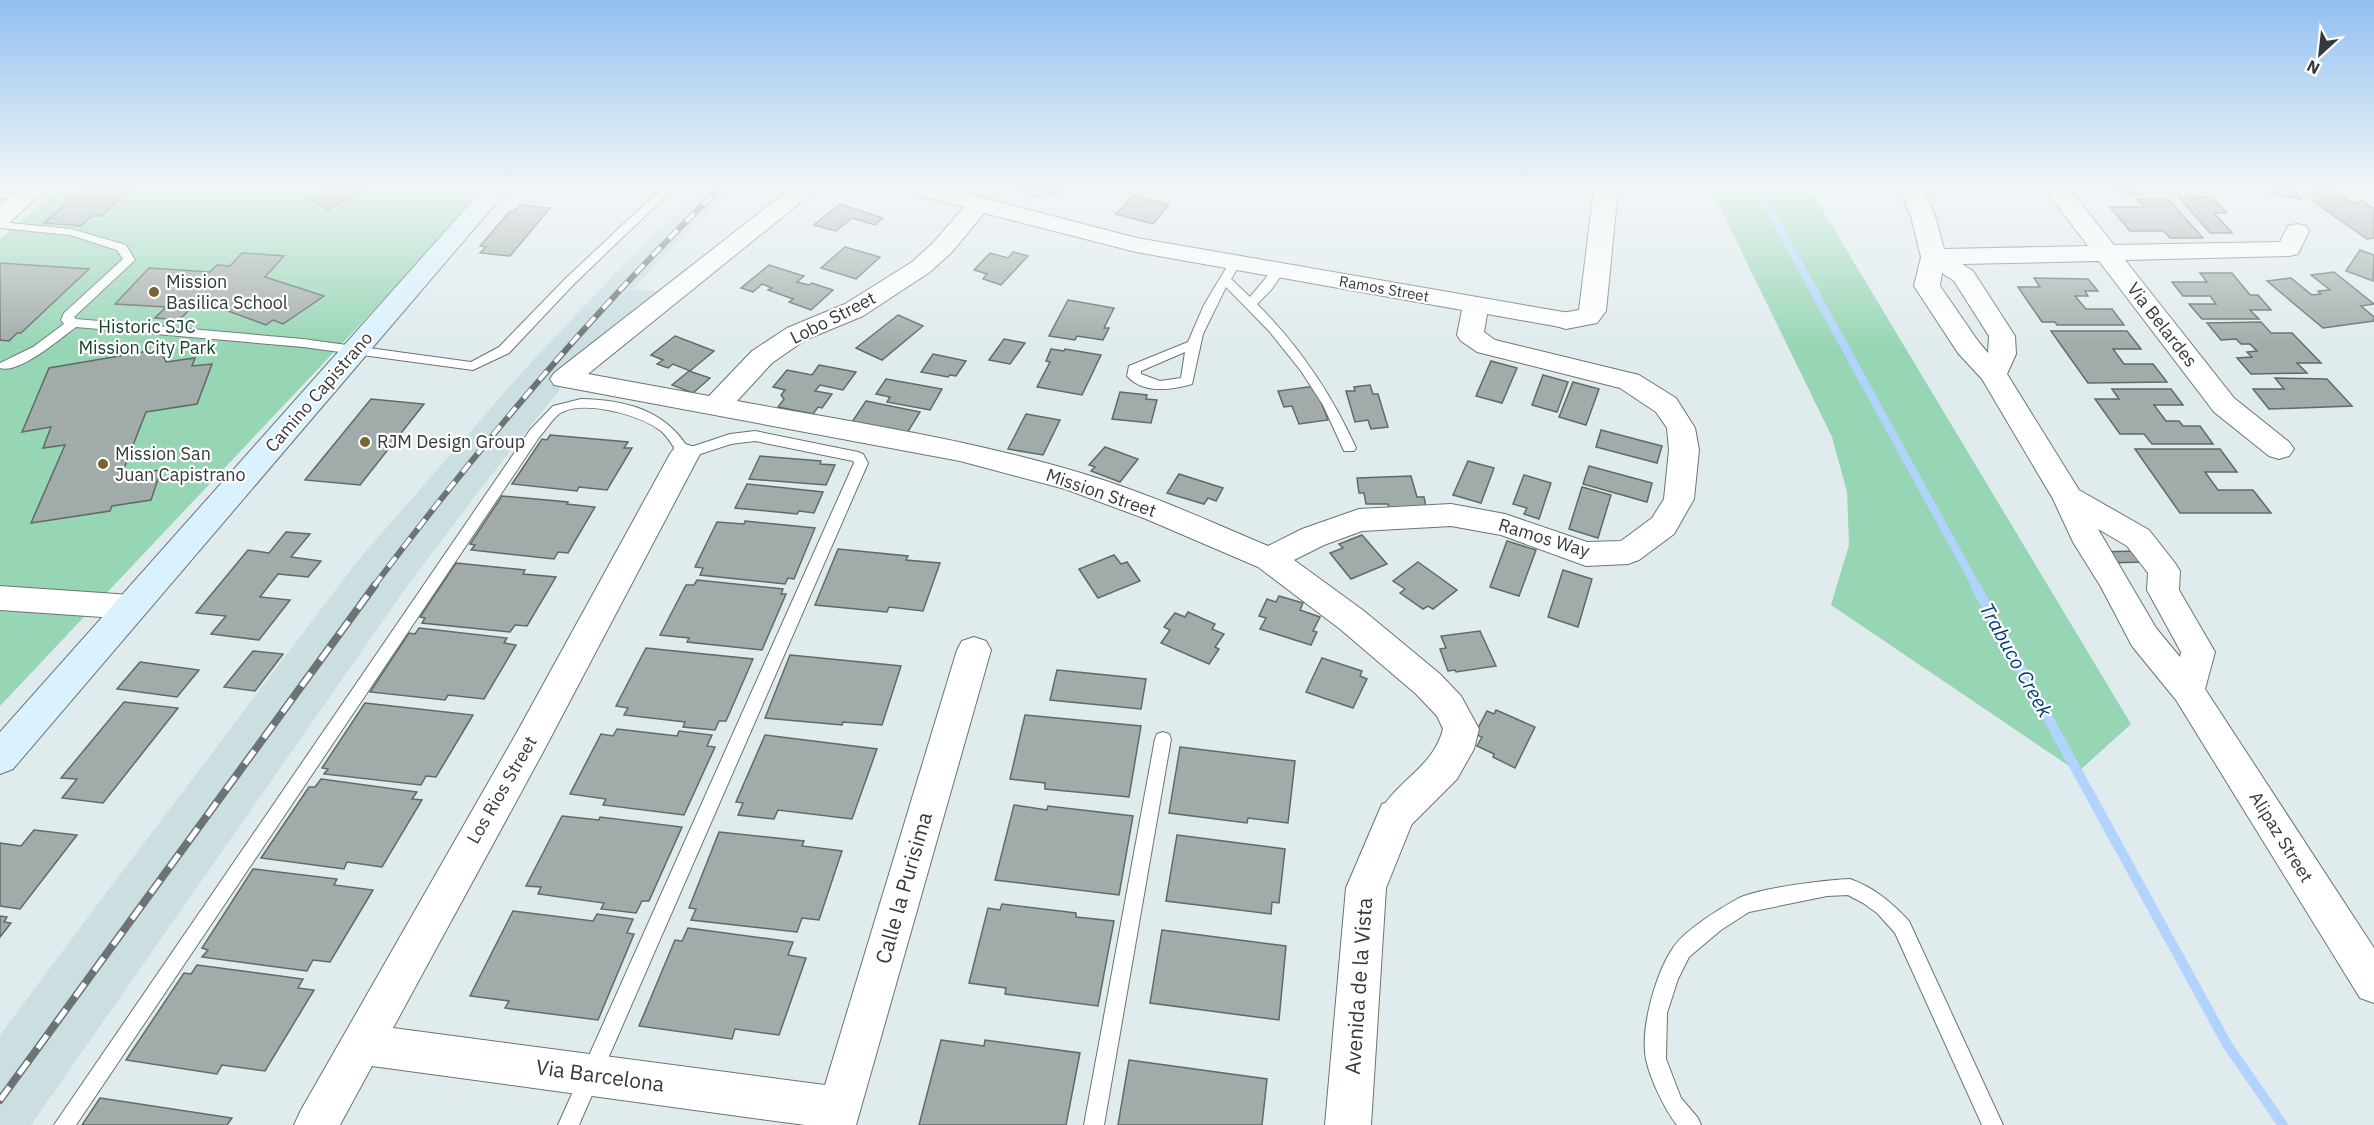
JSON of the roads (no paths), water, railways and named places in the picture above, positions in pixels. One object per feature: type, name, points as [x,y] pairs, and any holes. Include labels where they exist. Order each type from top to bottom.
[{"type":"main road","name":"Camino Capistrano","points":[[0,758],[451,242]]},
{"type":"street","name":"Mission Street","points":[[738,242],[564,380],[960,451],[1062,478],[1157,512],[1269,559],[1352,620],[1428,684],[1449,706],[1461,729],[1456,750],[1444,768],[1396,816]]},
{"type":"street","name":"Lobo Street","points":[[715,407],[762,357],[796,334],[854,310],[921,267],[948,242]]},
{"type":"street","name":"Ramos Street","points":[[1122,242],[1230,271],[1279,270],[1566,320]]},
{"type":"street","points":[[1566,320],[1587,317],[1592,310],[1600,242]]},
{"type":"street","name":"Alipaz Street","points":[[1930,242],[1934,256],[1928,286],[1968,347],[1994,374],[2068,498],[2088,542],[2114,581],[2144,637],[2188,690],[2374,984]]},
{"type":"street","name":"Via Belardes","points":[[2097,242],[2224,405],[2279,449]]},
{"type":"street","points":[[1934,256],[2289,249],[2292,242]]},
{"type":"street","points":[[1934,256],[1964,276],[2002,336],[2002,354],[1994,374]]},
{"type":"street","name":"Ramos Way","points":[[1269,559],[1313,537],[1359,520],[1451,515],[1505,525],[1586,554],[1628,552],[1663,526],[1679,499],[1684,450],[1682,428],[1666,405],[1629,381],[1486,346],[1470,335],[1476,305]]},
{"type":"street","name":"Los Rios Street","points":[[316,1125],[534,733],[685,454]]},
{"type":"street","name":"Alipaz Street","points":[[2068,498],[2138,538],[2164,571],[2163,590],[2198,652],[2188,690]]},
{"type":"street","points":[[0,598],[131,608]]},
{"type":"street","name":"Calle la Purisima","points":[[837,1117],[974,650]]},
{"type":"street","name":"Avenida de la Vista","points":[[1348,1125],[1366,888],[1396,816]]},
{"type":"street","name":"Via Barcelona","points":[[361,1044],[590,1074],[837,1117]]},
{"type":"lane","points":[[101,242],[122,248],[129,260],[68,316],[67,320],[73,323],[303,343],[473,366],[504,350],[612,242]]},
{"type":"lane","points":[[1250,304],[1267,287],[1279,270]]},
{"type":"lane","points":[[1191,345],[1134,369],[1134,376],[1145,383],[1171,387],[1186,381],[1191,345],[1211,302],[1230,271],[1250,304],[1314,379],[1331,407],[1349,448]]},
{"type":"lane","points":[[2,368],[38,350],[73,323]]},
{"type":"lane","points":[[64,1125],[542,425],[556,410],[575,403],[610,406],[645,416],[661,424],[673,434],[685,454],[730,440],[755,436],[858,457],[861,463],[568,1125]]},
{"type":"lane","points":[[1094,1125],[1163,739]]},
{"type":"lane","points":[[1691,1125],[1674,1105],[1656,1059],[1658,1013],[1669,976],[1683,951],[1714,924],[1745,904],[1793,893],[1850,887],[1884,907],[1902,927],[1994,1125]]},
{"type":"waterway","name":"Trabuco Creek","points":[[1787,242],[1976,586]]},
{"type":"waterway","name":"Trabuco Creek","points":[[1975,585],[2228,1046],[2283,1125]]},
{"type":"railway","points":[[374,586],[496,431],[582,331],[667,242]]},
{"type":"railway","points":[[0,1100],[375,585]]},
{"type":"place","name":"Mission Basilica School","points":[[154,292]]},
{"type":"place","name":"RJM Design Group","points":[[365,442]]},
{"type":"place","name":"Mission San Juan Capistrano","points":[[103,464]]},
{"type":"park label","name":"Historic SJC Mission City Park","points":[[147,337]]}]
